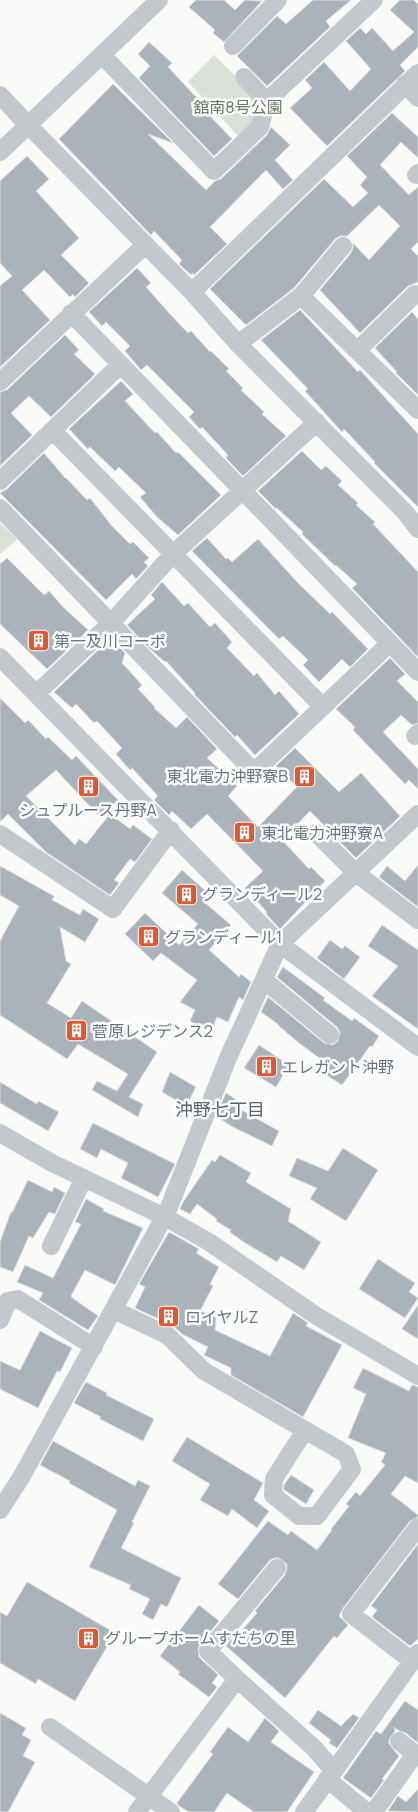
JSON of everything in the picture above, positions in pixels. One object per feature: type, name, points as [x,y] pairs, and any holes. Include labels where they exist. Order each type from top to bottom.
[{"type":"street","points":[[0,152],[159,0]]},
{"type":"street","points":[[233,46],[278,0]]},
{"type":"street","points":[[102,55],[214,171],[260,128],[267,100],[374,0]]},
{"type":"street","points":[[244,77],[267,100]]},
{"type":"street","points":[[192,292],[412,79],[418,98]]},
{"type":"street","points":[[0,95],[192,292],[238,344],[405,512],[418,529]]},
{"type":"street","points":[[0,382],[145,245]]},
{"type":"street","points":[[238,344],[301,296],[343,246]]},
{"type":"street","points":[[358,350],[414,294]]},
{"type":"street","points":[[301,296],[417,406]]},
{"type":"street","points":[[72,313],[120,365],[418,672]]},
{"type":"street","points":[[0,481],[120,365]]},
{"type":"street","points":[[36,694],[111,623],[173,554],[244,491],[317,422]]},
{"type":"street","points":[[53,431],[322,707]]},
{"type":"street","points":[[0,508],[254,772],[390,643]]},
{"type":"street","points":[[0,657],[280,944],[418,1047]]},
{"type":"street","points":[[0,1510],[22,1476],[165,1217],[228,1058],[280,944],[418,814]]},
{"type":"street","points":[[0,834],[113,909],[170,830]]},
{"type":"street","points":[[316,833],[356,873],[418,920]]},
{"type":"street","points":[[264,980],[330,1035]]},
{"type":"street","points":[[0,1133],[52,1163],[165,1217],[209,1242],[315,1315],[418,1376]]},
{"type":"street","points":[[50,1246],[84,1178]]},
{"type":"street","points":[[0,1320],[8,1301],[18,1298],[94,1347]]},
{"type":"street","points":[[114,1310],[167,1334],[204,1371],[305,1430],[346,1454],[352,1469],[316,1516],[299,1516],[273,1494],[274,1479],[305,1430]]},
{"type":"street","points":[[304,1812],[415,1657],[351,1614],[418,1527]]},
{"type":"street","points":[[277,1568],[208,1650],[237,1679],[314,1748],[330,1775],[367,1812]]},
{"type":"street","points":[[137,1812],[150,1798],[237,1679]]},
{"type":"street","points":[[50,1727],[171,1812]]},
{"type":"street","points":[[374,1812],[416,1756],[399,1741]]},
{"type":"green space","name":"舘南8号公園","points":[[214,55],[260,100],[255,122],[238,136],[188,82]]},
{"type":"green space","points":[[0,523],[17,539],[0,554]]},
{"type":"building","points":[[196,0],[224,0],[235,10],[245,0],[262,1],[224,42],[213,33],[215,30],[189,7]]},
{"type":"building","points":[[313,0],[351,0],[326,21],[330,27],[267,86],[237,56],[277,16],[286,24]]},
{"type":"building","points":[[400,0],[414,0],[418,4],[418,47],[400,65],[405,71],[327,146],[290,108],[312,88],[305,80],[324,62],[350,91],[371,69],[346,41],[360,28],[366,34],[372,28],[393,51],[414,32],[390,10]]},
{"type":"building","points":[[149,42],[172,63],[168,67],[232,139],[214,156],[139,78],[150,66],[138,54]]},
{"type":"building","points":[[113,84],[173,143],[148,134],[206,190],[215,181],[221,179],[267,135],[271,127],[290,145],[275,160],[293,180],[283,189],[266,170],[210,227],[227,244],[194,275],[192,273],[191,275],[179,264],[182,260],[154,231],[151,235],[59,139]]},
{"type":"building","points":[[392,113],[418,137],[418,158],[401,142],[380,165],[409,195],[418,187],[418,242],[411,249],[418,256],[418,282],[408,286],[360,333],[320,290],[351,253],[353,243],[369,260],[400,226],[379,205],[347,236],[340,236],[335,239],[294,288],[246,325],[210,289],[324,179],[353,207],[368,193],[360,185],[367,177],[347,156]]},
{"type":"building","points":[[27,156],[49,179],[36,191],[79,238],[61,255],[89,283],[75,297],[73,294],[70,297],[44,270],[22,290],[50,320],[0,367],[0,286],[12,276],[0,263],[0,181]]},
{"type":"building","points":[[137,268],[151,283],[146,287],[169,313],[188,333],[191,331],[229,369],[226,371],[243,388],[241,390],[264,412],[262,414],[286,436],[243,476],[226,458],[228,455],[202,427],[200,429],[189,417],[194,412],[147,365],[141,370],[125,351],[130,346],[106,322],[102,326],[89,312]]},
{"type":"building","points":[[300,310],[358,372],[360,370],[418,434],[418,507],[374,463],[344,429],[342,432],[305,391],[308,389],[261,340]]},
{"type":"building","points":[[412,312],[418,319],[418,395],[375,348]]},
{"type":"building","points":[[65,335],[79,350],[74,354],[95,374],[51,417],[29,396],[11,413],[32,435],[0,466],[0,392],[7,390]]},
{"type":"building","points":[[121,381],[133,394],[125,401],[155,433],[157,432],[176,453],[178,452],[221,495],[178,535],[157,517],[140,497],[146,493],[119,467],[115,471],[90,447],[88,449],[69,429]]},
{"type":"building","points":[[302,451],[321,470],[326,466],[342,481],[338,485],[358,503],[356,505],[375,522],[373,524],[418,572],[418,657],[352,588],[357,584],[335,566],[302,534],[303,532],[258,491]]},
{"type":"building","points":[[44,453],[87,500],[90,498],[111,525],[130,544],[133,542],[149,558],[144,562],[148,566],[136,579],[132,574],[106,600],[0,493],[7,489]]},
{"type":"building","points":[[207,538],[226,559],[228,558],[232,562],[258,539],[297,582],[330,614],[332,612],[368,649],[350,667],[342,659],[319,682],[303,665],[308,660],[283,636],[279,639],[192,551]]},
{"type":"building","points":[[7,558],[44,595],[49,591],[88,630],[47,669],[0,624],[0,564]]},
{"type":"building","points":[[162,582],[184,606],[188,603],[210,627],[215,623],[232,642],[227,648],[254,676],[257,673],[275,695],[279,691],[299,714],[255,755],[194,694],[166,661],[149,648],[127,625],[155,599],[151,595]]},
{"type":"building","points":[[109,640],[112,640],[125,653],[122,663],[142,685],[138,689],[154,708],[176,728],[187,717],[217,749],[207,758],[237,786],[228,796],[258,827],[297,787],[276,766],[295,748],[339,792],[361,773],[400,816],[356,858],[310,811],[282,840],[309,869],[311,867],[325,881],[280,929],[245,888],[263,871],[207,814],[191,829],[172,811],[169,815],[154,800],[158,796],[116,754],[122,748],[97,721],[94,723],[76,704],[72,708],[54,692]]},
{"type":"building","points":[[390,658],[405,674],[397,681],[418,702],[418,723],[412,725],[401,715],[383,732],[418,769],[418,789],[409,780],[405,784],[353,730],[355,727],[336,709]]},
{"type":"building","points":[[0,698],[25,723],[28,720],[46,739],[48,737],[72,760],[76,756],[118,800],[100,817],[56,770],[26,796],[75,845],[79,839],[86,844],[110,814],[130,829],[133,825],[152,839],[135,862],[130,859],[114,880],[119,883],[110,895],[46,852],[8,814],[0,822]]},
{"type":"building","points":[[418,865],[418,907],[379,877],[387,866],[405,881]]},
{"type":"building","points":[[0,866],[54,896],[52,900],[80,915],[83,909],[99,919],[85,942],[60,927],[66,961],[71,964],[47,1003],[71,1018],[82,1001],[157,1052],[129,1097],[143,1104],[138,1117],[92,1090],[97,1081],[117,1091],[128,1074],[78,1044],[67,1059],[0,1015],[0,941],[19,906],[0,895]]},
{"type":"building","points":[[182,870],[210,895],[204,902],[231,925],[209,950],[239,977],[241,974],[251,982],[243,1000],[239,997],[228,1022],[217,1017],[211,1031],[190,1021],[195,1010],[180,1002],[197,980],[161,953],[153,961],[125,934],[145,913],[179,945],[198,924],[162,893]]},
{"type":"building","points":[[382,925],[418,950],[418,1029],[372,996],[398,966],[368,946]]},
{"type":"building","points":[[330,940],[342,949],[345,946],[360,957],[344,979],[317,958]]},
{"type":"building","points":[[283,967],[352,1021],[354,1018],[379,1036],[342,1085],[317,1069],[322,1060],[261,1012],[268,997],[324,1043],[333,1045],[338,1041],[340,1032],[337,1027],[277,977]]},
{"type":"building","name":"エレガント沖野","points":[[259,1045],[289,1065],[276,1087],[244,1068]]},
{"type":"building","points":[[170,1072],[196,1087],[186,1106],[162,1092]]},
{"type":"building","points":[[0,1082],[37,1104],[38,1101],[59,1112],[48,1131],[0,1103]]},
{"type":"building","points":[[226,1093],[235,1099],[232,1105],[279,1131],[272,1146],[231,1126],[216,1116]]},
{"type":"building","points":[[93,1123],[175,1164],[158,1197],[121,1178],[128,1163],[101,1149],[97,1158],[80,1149]]},
{"type":"building","points":[[343,1148],[378,1170],[346,1221],[310,1199],[317,1188],[289,1176],[297,1158],[328,1171]]},
{"type":"building","points":[[220,1155],[251,1173],[246,1182],[291,1209],[288,1221],[321,1242],[304,1270],[281,1256],[277,1262],[242,1241],[230,1232],[231,1230],[216,1221],[217,1219],[197,1204],[190,1214],[180,1209],[212,1160],[215,1162]]},
{"type":"building","points":[[28,1180],[52,1192],[54,1187],[65,1193],[55,1214],[49,1212],[33,1238],[29,1236],[13,1272],[0,1267],[0,1242],[11,1212]]},
{"type":"building","points":[[86,1199],[104,1209],[103,1211],[143,1228],[115,1285],[85,1270],[72,1294],[71,1297],[98,1316],[88,1330],[39,1300],[43,1293],[17,1282],[25,1265],[53,1278],[81,1224],[75,1222]]},
{"type":"building","points":[[169,1232],[199,1249],[196,1253],[219,1267],[210,1284],[213,1286],[200,1311],[216,1317],[215,1330],[270,1356],[293,1313],[308,1323],[306,1326],[342,1345],[303,1417],[231,1375],[231,1368],[204,1355],[208,1347],[182,1334],[172,1325],[135,1308],[145,1287],[139,1284]]},
{"type":"building","points":[[378,1259],[415,1283],[409,1292],[418,1298],[405,1318],[359,1289]]},
{"type":"building","points":[[418,1305],[418,1339],[402,1329]]},
{"type":"building","points":[[40,1331],[72,1348],[60,1372],[57,1371],[38,1408],[0,1389],[0,1361],[20,1370]]},
{"type":"building","points":[[363,1368],[409,1391],[412,1385],[418,1387],[418,1483],[405,1476],[391,1494],[418,1515],[418,1517],[410,1521],[343,1608],[339,1616],[348,1625],[337,1638],[334,1636],[285,1698],[226,1646],[257,1613],[255,1611],[285,1575],[287,1564],[279,1558],[269,1561],[238,1599],[218,1584],[268,1521],[288,1535],[291,1531],[317,1550],[349,1506],[346,1504],[356,1492],[360,1496],[385,1465],[381,1462],[386,1453],[348,1438],[366,1394],[353,1388]]},
{"type":"building","points":[[86,1382],[107,1393],[106,1395],[154,1419],[143,1441],[74,1403]]},
{"type":"building","points":[[187,1437],[263,1483],[254,1500],[269,1511],[257,1528],[232,1509],[228,1516],[200,1500],[210,1484],[172,1461]]},
{"type":"building","points":[[53,1441],[135,1486],[138,1480],[150,1486],[121,1548],[181,1578],[167,1607],[161,1604],[153,1620],[142,1614],[150,1599],[129,1589],[131,1585],[89,1567],[117,1510],[40,1465]]},
{"type":"building","points":[[291,1475],[314,1490],[306,1504],[284,1490],[284,1485]]},
{"type":"building","points":[[418,1544],[418,1639],[410,1646],[372,1617],[377,1610],[371,1606]]},
{"type":"building","points":[[27,1582],[115,1633],[75,1701],[38,1679],[36,1684],[0,1663],[0,1612],[7,1616]]},
{"type":"building","points":[[199,1605],[219,1621],[198,1649],[199,1657],[218,1675],[212,1683],[217,1687],[209,1697],[178,1674],[180,1672],[160,1656]]},
{"type":"building","points":[[405,1701],[418,1710],[418,1743],[406,1733],[394,1727],[395,1731],[389,1739],[389,1744],[399,1756],[371,1798],[343,1778],[376,1731],[381,1734]]},
{"type":"building","points":[[318,1710],[341,1726],[353,1714],[359,1718],[337,1748],[329,1743],[331,1740],[309,1723]]},
{"type":"building","points":[[0,1713],[26,1728],[22,1735],[31,1740],[23,1756],[35,1762],[8,1812],[0,1812]]},
{"type":"building","points":[[265,1718],[279,1731],[271,1742],[314,1772],[287,1812],[254,1812],[227,1793],[214,1812],[189,1812],[179,1806],[177,1803],[213,1754],[210,1752],[228,1727],[248,1742]]},
{"type":"building","points":[[418,1789],[418,1812],[388,1811],[398,1796],[406,1802]]},
{"type":"place","name":"第一及川コーポ","points":[[38,641]]},
{"type":"place","name":"東北電力沖野寮B","points":[[304,776]]},
{"type":"place","name":"シュプルース丹野A","points":[[88,786]]},
{"type":"place","name":"東北電力沖野寮A","points":[[245,833]]},
{"type":"place","name":"グランディール2","points":[[186,894]]},
{"type":"place","name":"グランディール1","points":[[149,937]]},
{"type":"place","name":"菅原レジデンス2","points":[[76,1031]]},
{"type":"place","name":"エレガント沖野","points":[[266,1067]]},
{"type":"place","name":"ロイヤルZ","points":[[169,1317]]},
{"type":"place","name":"グループホームすだちの里","points":[[89,1638]]},
{"type":"district","name":"沖野七丁目","points":[[220,1110]]}]
